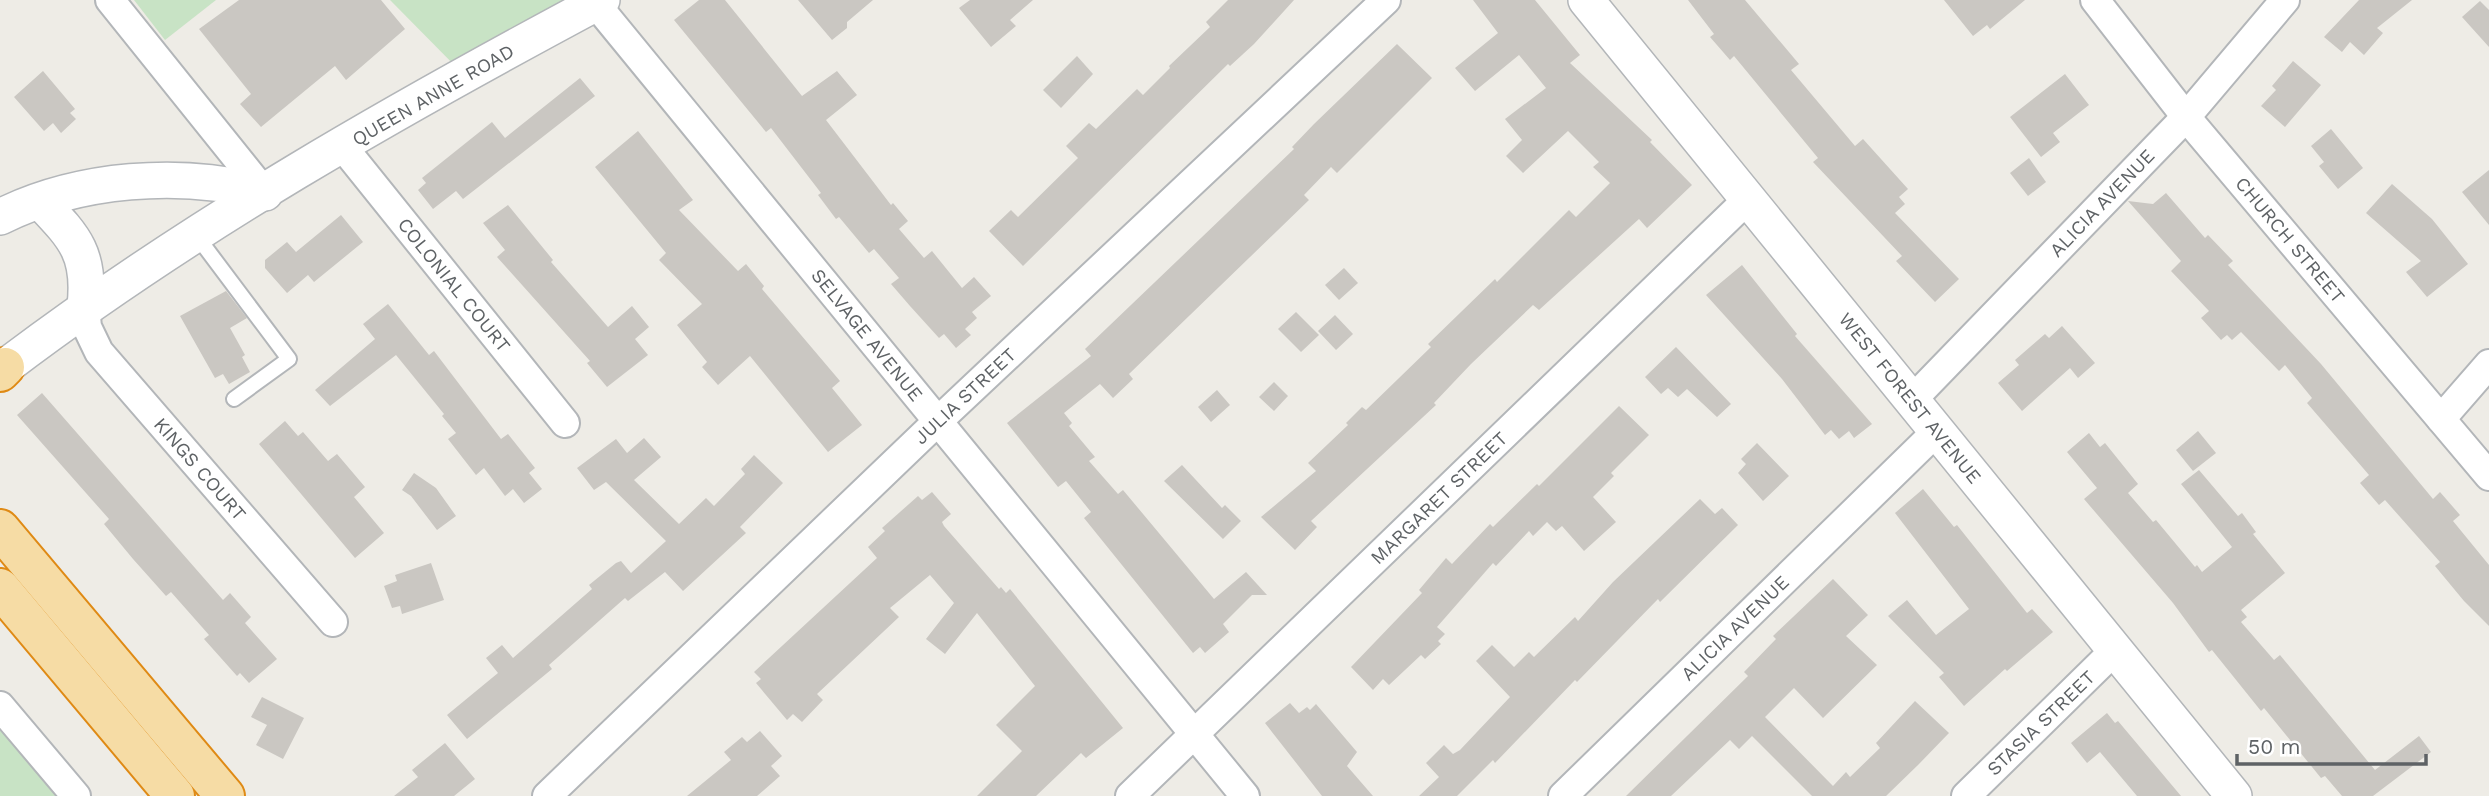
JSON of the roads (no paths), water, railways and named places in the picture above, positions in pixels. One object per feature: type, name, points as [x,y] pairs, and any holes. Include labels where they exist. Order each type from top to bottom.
[{"type":"highway","points":[[0,529],[225,796]]},
{"type":"highway","points":[[6,597],[175,796]]},
{"type":"street","points":[[110,0],[265,193]]},
{"type":"street","name":"JULIA STREET","points":[[547,796],[938,421],[1387,0]]},
{"type":"street","name":"WEST FOREST AVENUE","points":[[1586,0],[2234,796]]},
{"type":"street","name":"CHURCH STREET","points":[[2095,0],[2186,117],[2489,476]]},
{"type":"street","name":"ALICIA AVENUE","points":[[1912,400],[2186,117],[2285,0]]},
{"type":"street","name":"QUEEN ANNE ROAD","points":[[2,369],[85,306],[195,234],[598,2]]},
{"type":"street","name":"SELVAGE AVENUE","points":[[598,2],[1245,796]]},
{"type":"street","name":"COLONIAL COURT","points":[[342,147],[565,423]]},
{"type":"street","points":[[0,217],[40,201],[87,188],[165,182],[220,182],[265,193]]},
{"type":"street","name":"MARGARET STREET","points":[[1130,796],[1748,199]]},
{"type":"street","points":[[40,201],[83,253],[88,281],[85,306]]},
{"type":"street","name":"KINGS COURT","points":[[85,306],[90,336],[103,358],[333,622]]},
{"type":"street","points":[[2441,419],[2489,364]]},
{"type":"street","name":"ALICIA AVENUE","points":[[1563,796],[1937,431]]},
{"type":"street","name":"STASIA STREET","points":[[1966,796],[2115,650]]},
{"type":"street","points":[[0,706],[76,796]]},
{"type":"lane","points":[[195,234],[289,359],[234,399]]}]
